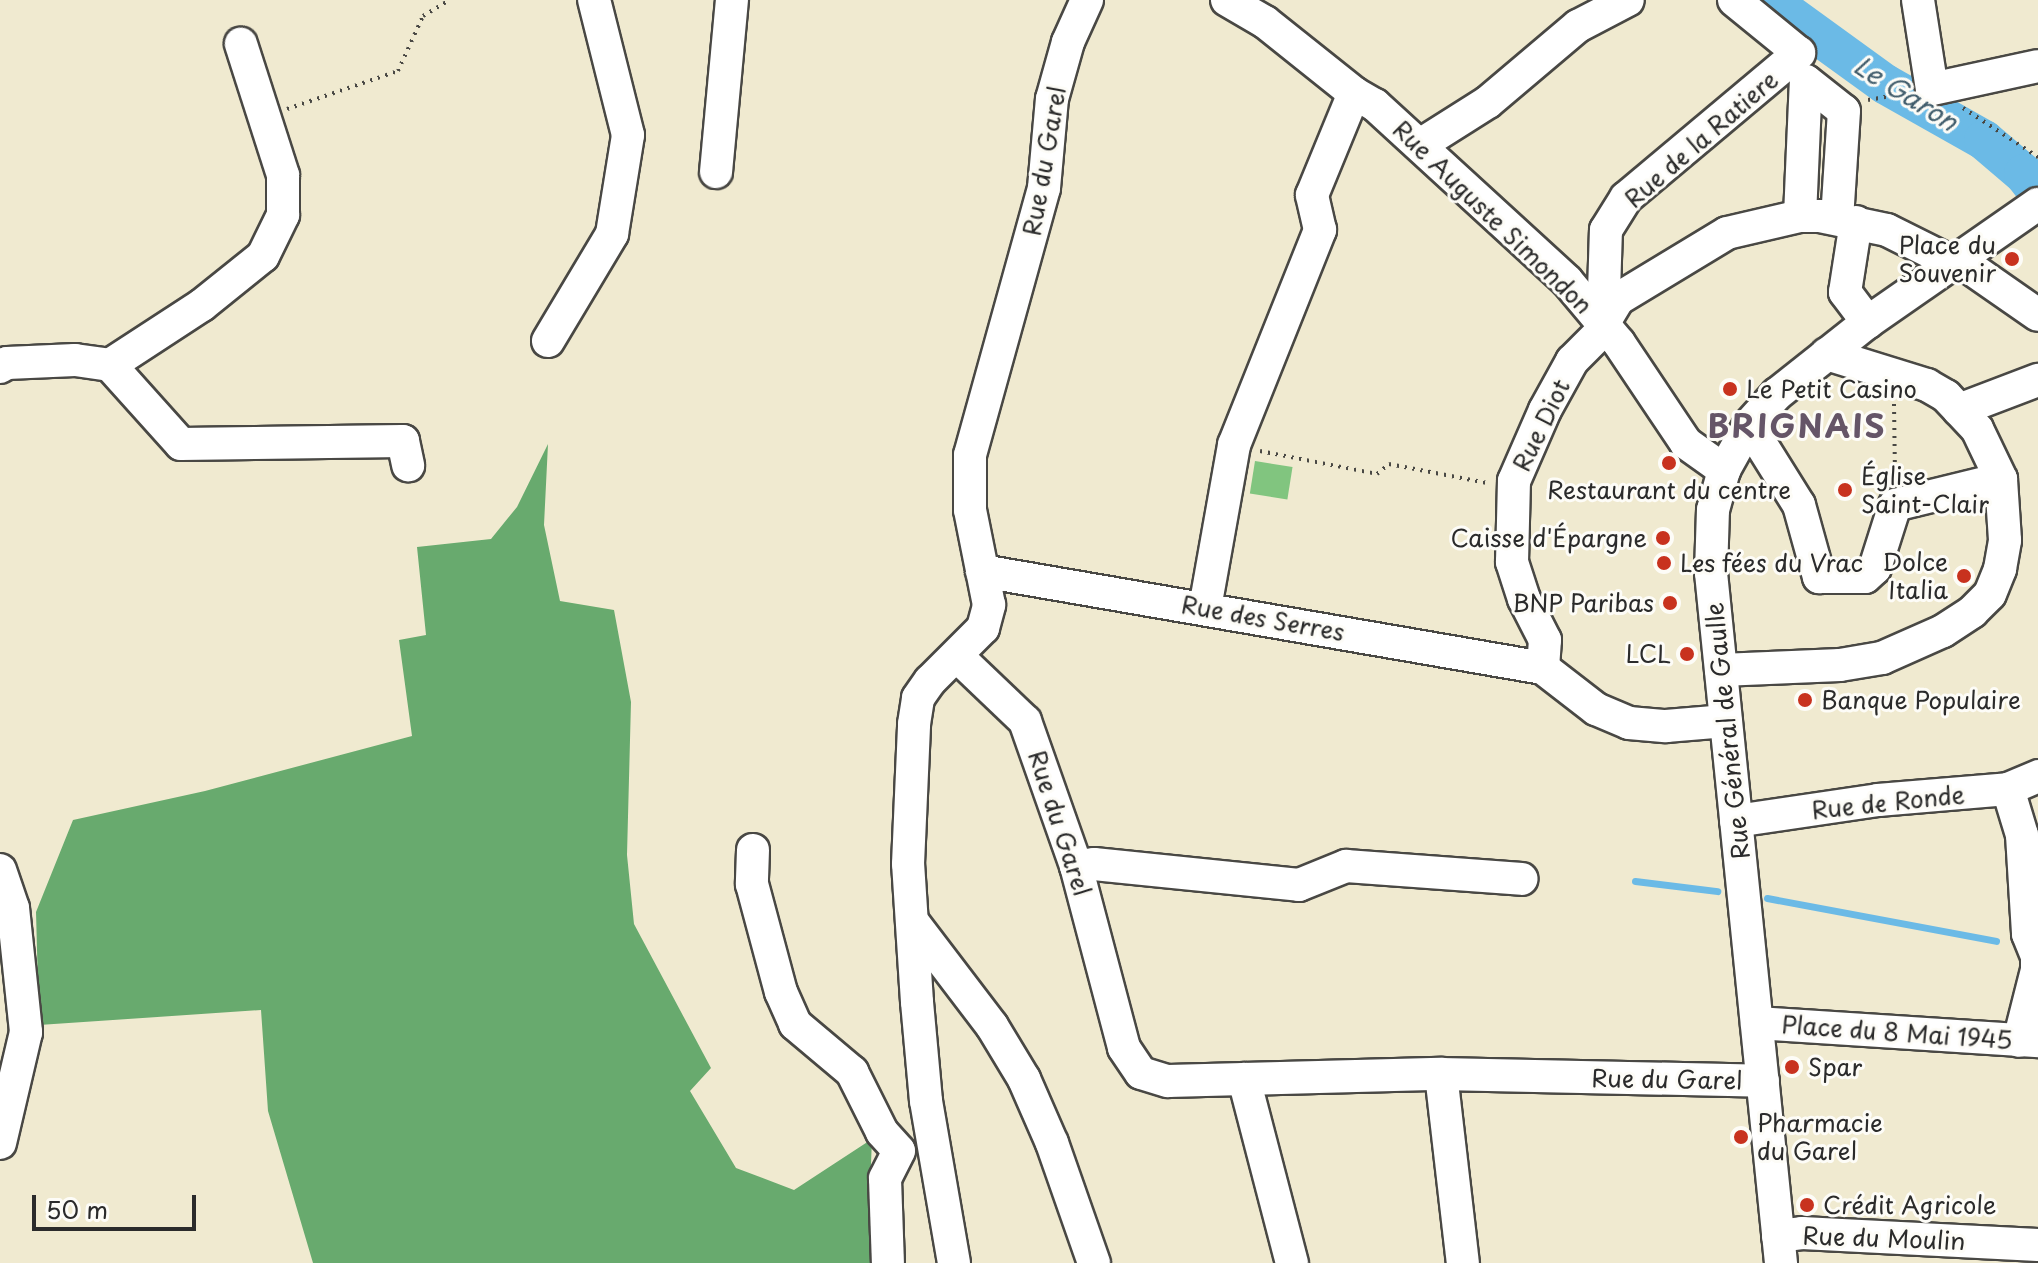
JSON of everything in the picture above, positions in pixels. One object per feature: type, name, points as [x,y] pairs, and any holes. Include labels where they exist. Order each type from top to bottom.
[{"type":"street","points":[[548,341],[612,234],[628,135],[594,0]]},
{"type":"street","points":[[716,172],[732,0]]},
{"type":"street","points":[[1064,0],[1068,42]]},
{"type":"street","name":"Rue du Garel","points":[[1087,0],[1068,42],[1052,99],[1050,149],[1037,217],[970,455],[970,510],[989,605],[983,628],[957,656],[1025,721],[1076,866],[1124,1048],[1141,1073],[1168,1081],[1441,1074],[1763,1081]]},
{"type":"street","name":"Rue Auguste Simondon","points":[[1227,0],[1265,22],[1354,93],[1375,105],[1420,145],[1447,175],[1567,281],[1605,326],[1686,443],[1724,470]]},
{"type":"street","points":[[1420,145],[1488,102],[1578,26],[1628,0]]},
{"type":"street","points":[[1734,0],[1844,111],[1845,292],[1868,322]]},
{"type":"street","points":[[1918,0],[1943,86],[2038,66]]},
{"type":"street","points":[[110,365],[202,305],[263,256],[283,215],[283,175],[241,44]]},
{"type":"street","points":[[1800,216],[1802,67]]},
{"type":"street","name":"Rue de la Ratiere","points":[[1605,326],[1606,230],[1626,198],[1802,67]]},
{"type":"street","points":[[1205,608],[1234,445],[1320,230],[1312,195],[1354,93]]},
{"type":"street","name":"Rue Général de Gaulle","points":[[1780,1250],[1710,550],[1713,510],[1724,470],[1749,425],[1777,394],[1868,322],[2034,207]]},
{"type":"street","name":"Rue Diot","points":[[1543,668],[1545,640],[1524,599],[1512,562],[1513,488],[1545,410],[1572,361],[1605,326],[1618,299],[1727,233],[1800,216],[1887,230],[1956,261]]},
{"type":"street","points":[[1956,261],[2038,315]]},
{"type":"street","points":[[1721,670],[1840,665],[1882,658],[1930,637],[1972,612],[1990,594],[2000,569],[2005,540],[2001,479],[1990,451],[1959,410],[1946,396],[1927,385],[1827,354]]},
{"type":"street","points":[[0,367],[7,363],[75,360],[110,365],[181,444],[403,441],[408,465]]},
{"type":"street","points":[[1959,410],[2030,383]]},
{"type":"street","points":[[1749,425],[1799,505],[1819,577],[1865,577],[1875,568],[1895,505],[2001,479]]},
{"type":"street","name":"Rue des Serres","points":[[982,571],[1543,668]]},
{"type":"street","points":[[954,1263],[926,1101],[908,864],[918,698],[930,681],[957,656]]},
{"type":"street","points":[[1543,668],[1596,709],[1629,723],[1666,726],[1726,721]]},
{"type":"street","name":"Rue de Ronde","points":[[1736,821],[1878,800],[2008,789],[2038,776]]},
{"type":"street","points":[[2008,789],[2022,835],[2028,934],[2037,956],[2029,1041]]},
{"type":"street","points":[[753,850],[752,884],[764,935],[795,1024],[852,1072],[882,1132],[899,1151]]},
{"type":"street","points":[[1076,866],[1094,864],[1299,885],[1346,866],[1522,879]]},
{"type":"street","points":[[0,870],[13,908],[26,1032],[0,1143]]},
{"type":"street","points":[[912,921],[992,1026],[1024,1079],[1052,1143],[1094,1263]]},
{"type":"street","name":"Place du 8 Mai 1945","points":[[1757,1023],[2029,1041]]},
{"type":"street","points":[[1441,1074],[1463,1263]]},
{"type":"street","points":[[1244,1079],[1292,1263]]},
{"type":"street","points":[[899,1151],[935,1149]]},
{"type":"street","points":[[888,1263],[885,1179],[899,1151]]},
{"type":"street","name":"Rue du Moulin","points":[[1780,1250],[1802,1233],[2038,1245]]},
{"type":"path","points":[[266,116],[398,71],[423,16],[450,0]]},
{"type":"path","points":[[1868,100],[1943,86],[1946,97],[2038,157]]},
{"type":"path","points":[[1894,374],[1895,505]]},
{"type":"path","points":[[1234,445],[1377,474],[1389,464],[1513,488]]},
{"type":"green space","points":[[548,444],[544,525],[560,601],[614,610],[631,702],[627,855],[634,924],[711,1068],[690,1091],[736,1168],[794,1190],[872,1139],[869,1213],[872,1263],[313,1263],[268,1111],[261,1010],[39,1025],[36,912],[73,820],[205,791],[412,736],[399,640],[426,635],[417,547],[491,539],[517,507]]},
{"type":"green space","points":[[1255,461],[1293,467],[1287,500],[1250,494]]},
{"type":"waterway","name":"Le Garon","points":[[1769,0],[1885,84],[1984,140],[2024,174],[2038,192]]},
{"type":"waterway","points":[[1635,881],[1717,891]]},
{"type":"waterway","points":[[1767,898],[1996,941]]},
{"type":"place","name":"Place du Souvenir","points":[[2012,259]]},
{"type":"place","name":"Le Petit Casino","points":[[1730,389]]},
{"type":"place","name":"Restaurant du centre","points":[[1669,463]]},
{"type":"place","name":"Église Saint-Clair","points":[[1845,490]]},
{"type":"place","name":"Caisse d'Épargne","points":[[1663,538]]},
{"type":"place","name":"Les fées du Vrac","points":[[1664,563]]},
{"type":"place","name":"Dolce Italia","points":[[1964,576]]},
{"type":"place","name":"BNP Paribas","points":[[1670,603]]},
{"type":"place","name":"LCL","points":[[1687,654]]},
{"type":"place","name":"Banque Populaire","points":[[1805,700]]},
{"type":"place","name":"Spar","points":[[1792,1067]]},
{"type":"place","name":"Pharmacie du Garel","points":[[1741,1137]]},
{"type":"place","name":"Crédit Agricole","points":[[1807,1205]]},
{"type":"district","name":"BRIGNAIS","points":[[1797,425]]}]
